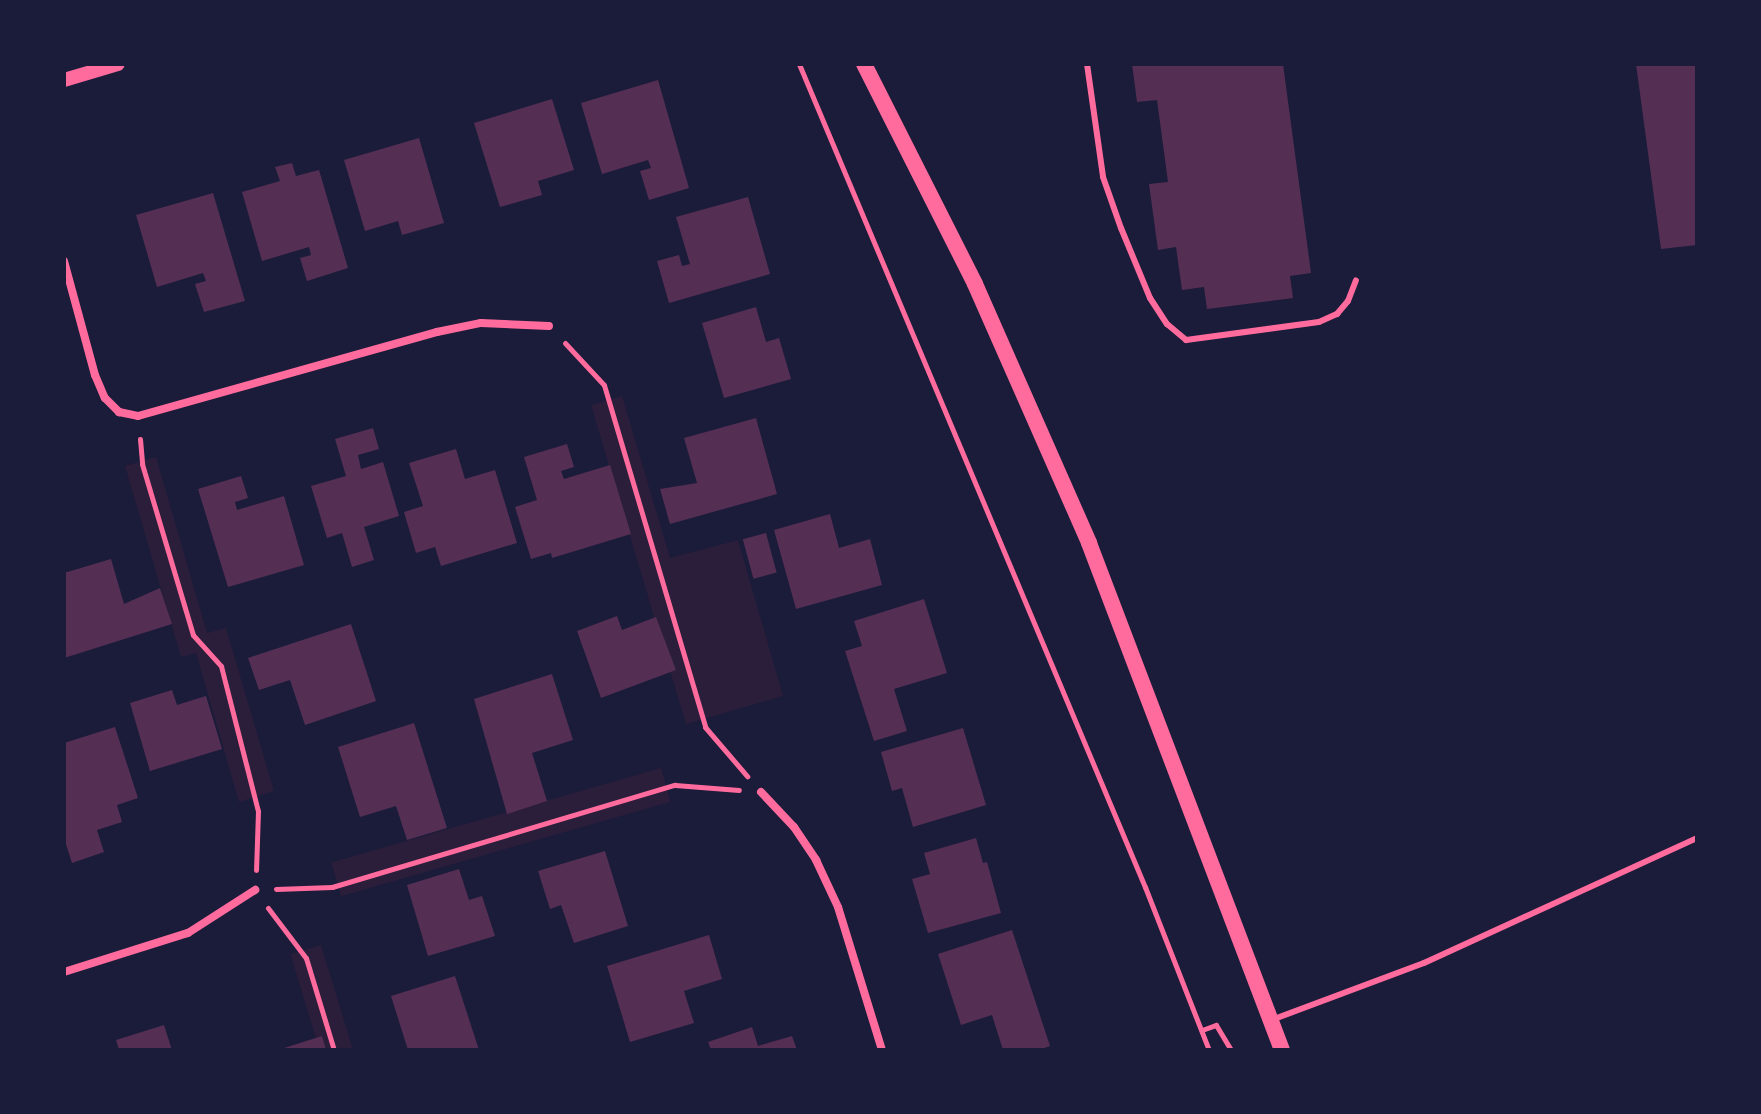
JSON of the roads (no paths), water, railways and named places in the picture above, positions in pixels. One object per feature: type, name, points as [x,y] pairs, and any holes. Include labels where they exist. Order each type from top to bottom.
[{"type":"main road","points":[[864,64],[975,284],[1037,420],[1154,707],[1282,1050]]},
{"type":"street","points":[[64,80],[118,64]]},
{"type":"street","points":[[64,261],[95,375],[105,398],[119,412],[138,416],[437,332],[481,323],[549,326]]},
{"type":"street","points":[[761,792],[794,827],[838,907],[882,1050]]},
{"type":"street","points":[[64,972],[188,933],[255,890]]},
{"type":"lane","points":[[1087,64],[1103,177],[1121,228],[1150,298],[1167,324],[1186,340],[1319,322],[1337,314],[1348,301],[1356,280]]},
{"type":"lane","points":[[1271,1019],[1424,963],[1697,838]]}]
